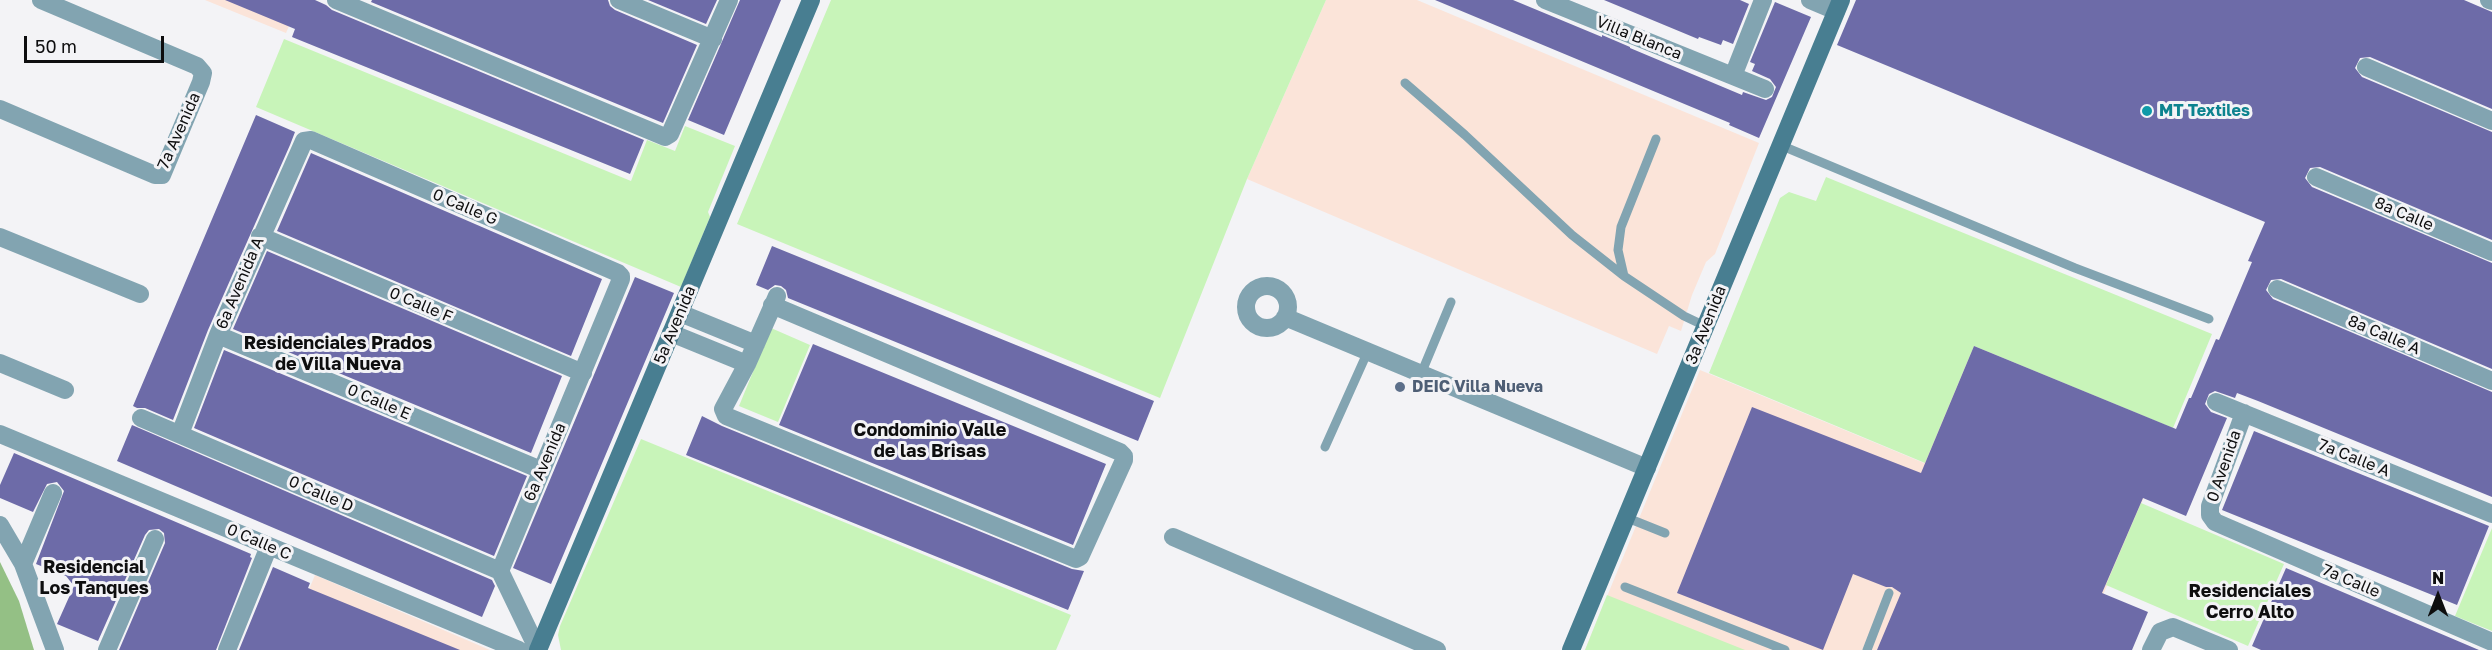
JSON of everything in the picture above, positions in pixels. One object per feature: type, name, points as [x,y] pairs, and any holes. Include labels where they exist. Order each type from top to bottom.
[{"type":"street","name":"7a Avenida","points":[[0,109],[154,175],[162,175],[201,82],[202,73],[197,66],[41,0]]},
{"type":"street","points":[[336,0],[357,4],[664,136],[670,134],[729,0]]},
{"type":"street","points":[[619,0],[712,39]]},
{"type":"street","name":"5a Avenida","points":[[538,650],[811,0]]},
{"type":"street","name":"Villa Blanca","points":[[1545,0],[1765,89]]},
{"type":"street","points":[[1733,76],[1763,0]]},
{"type":"street","points":[[1810,0],[1838,5]]},
{"type":"street","name":"3a Avenida","points":[[1572,650],[1838,5]]},
{"type":"street","points":[[2366,67],[2492,121]]},
{"type":"street","name":"6a Avenida A","points":[[180,434],[218,335],[300,145],[304,141],[311,140]]},
{"type":"street","name":"0 Calle G","points":[[311,140],[618,273]]},
{"type":"street","name":"8a Calle","points":[[2316,177],[2492,252]]},
{"type":"street","name":"0 Calle F","points":[[260,236],[583,373]]},
{"type":"street","points":[[0,237],[140,294]]},
{"type":"street","name":"6a Avenida","points":[[500,572],[621,279],[618,273]]},
{"type":"street","name":"8a Calle A","points":[[2277,289],[2492,381]]},
{"type":"street","points":[[774,300],[1120,452],[1124,460],[1080,557],[1076,559],[726,416],[723,409],[756,344],[774,300]]},
{"type":"street","points":[[680,313],[756,344]]},
{"type":"street","points":[[1285,317],[1647,468]]},
{"type":"street","points":[[671,333],[747,364]]},
{"type":"street","name":"0 Calle E","points":[[218,335],[541,470]]},
{"type":"street","points":[[0,363],[64,390]]},
{"type":"street","name":"7a Calle A","points":[[2216,402],[2492,514]]},
{"type":"street","name":"0 Avenida","points":[[2212,519],[2210,506],[2244,413]]},
{"type":"street","name":"0 Calle D","points":[[141,418],[500,572]]},
{"type":"street","name":"0 Calle C","points":[[0,434],[519,650]]},
{"type":"street","points":[[23,564],[53,493]]},
{"type":"street","name":"7a Calle","points":[[2212,519],[2492,642]]},
{"type":"street","points":[[0,525],[23,564],[55,650]]},
{"type":"street","points":[[1173,537],[1437,650]]},
{"type":"street","points":[[107,650],[154,539]]},
{"type":"street","points":[[227,650],[269,546]]},
{"type":"street","points":[[500,572],[538,650]]},
{"type":"street","points":[[2151,650],[2160,632],[2168,627],[2177,628],[2229,650]]},
{"type":"lane","points":[[1405,83],[1431,104],[1572,235],[1624,276],[1684,316],[1706,326]]},
{"type":"lane","points":[[1624,276],[1618,250],[1621,227],[1656,139]]},
{"type":"lane","points":[[1780,145],[2075,268],[2209,319]]},
{"type":"lane","points":[[1421,374],[1451,302]]},
{"type":"lane","points":[[1325,447],[1368,351]]},
{"type":"lane","points":[[1625,517],[1665,533]]},
{"type":"lane","points":[[1625,587],[1785,650]]},
{"type":"lane","points":[[1867,650],[1889,593]]},
{"type":"shaded area","points":[[205,0],[300,0],[286,33]]},
{"type":"shaded area","points":[[1326,0],[1417,0],[1759,143],[1715,254],[1706,262],[1692,295],[1681,331],[1669,326],[1657,354],[1247,179]]},
{"type":"shaded area","points":[[1974,346],[2173,428],[2080,650],[1585,650],[1700,370],[1924,463]]},
{"type":"shaded area","points":[[315,575],[490,650],[284,650]]},
{"type":"green space","points":[[831,0],[1326,0],[1247,179],[1160,398],[737,224]]},
{"type":"green space","points":[[284,39],[631,181],[647,140],[675,151],[685,126],[735,146],[708,212],[710,217],[681,287],[256,107]]},
{"type":"green space","points":[[1826,177],[2212,334],[2173,428],[1974,346],[1925,463],[1709,373],[1780,198],[1789,192],[1816,201]]},
{"type":"green space","points":[[771,328],[810,345],[778,422],[739,406]]},
{"type":"green space","points":[[641,439],[1071,615],[1056,650],[561,650],[558,635],[560,626]]},
{"type":"green space","points":[[2141,503],[2284,564],[2248,646],[2106,585]]},
{"type":"green space","points":[[2492,528],[2492,631],[2455,616]]},
{"type":"green space","points":[[0,562],[19,601],[34,650],[0,650]]},
{"type":"green space","points":[[1607,595],[1745,650],[1585,650]]},
{"type":"building","points":[[225,0],[315,0],[332,10],[644,140],[630,174],[292,37],[295,29]]},
{"type":"building","points":[[372,0],[608,0],[610,6],[615,10],[697,45],[663,123],[371,2]]},
{"type":"building","points":[[648,0],[717,0],[706,24]]},
{"type":"building","points":[[740,0],[781,0],[724,135],[688,120]]},
{"type":"building","points":[[1435,0],[1513,0],[1742,95],[1743,92],[1766,100],[1772,97],[1776,87],[1770,79],[1752,71],[1755,64],[1750,62],[1775,2],[1811,17],[1759,138],[1729,125],[1730,123]]},
{"type":"building","points":[[1604,0],[1740,0],[1749,4],[1733,44],[1723,40],[1721,45],[1699,37],[1698,39]]},
{"type":"building","points":[[1856,0],[2464,0],[2492,12],[2492,109],[2370,57],[2360,58],[2355,68],[2362,77],[2492,132],[2492,240],[2320,167],[2310,168],[2305,178],[2312,187],[2492,263],[2492,369],[2281,279],[2271,280],[2266,290],[2273,299],[2492,392],[2492,497],[2258,401],[2237,393],[2235,398],[2215,391],[2209,394],[2205,404],[2211,412],[2227,418],[2186,516],[2143,498],[2102,593],[2148,612],[2132,650],[1877,650],[1901,593],[1892,587],[1886,587],[1853,574],[1823,650],[1677,593],[1752,407],[1921,473],[1974,346],[2176,429],[2216,339],[2219,340],[2252,262],[2248,261],[2265,222],[1837,45]]},
{"type":"building","points":[[256,115],[295,132],[290,145],[208,330],[173,420],[145,408],[137,408],[133,406]]},
{"type":"building","points":[[311,153],[602,279],[571,356],[277,231]]},
{"type":"building","points":[[772,246],[1154,401],[1138,441],[788,298],[786,290],[781,286],[775,285],[768,290],[756,285]]},
{"type":"building","points":[[267,251],[562,376],[531,453],[233,329]]},
{"type":"building","points":[[635,277],[674,293],[551,584],[513,568]]},
{"type":"building","points":[[813,344],[1106,464],[1073,545],[779,425]]},
{"type":"building","points":[[224,350],[527,476],[494,556],[194,428]]},
{"type":"building","points":[[702,416],[1072,569],[1084,571],[1068,610],[686,455]]},
{"type":"building","points":[[132,425],[492,580],[495,586],[482,617],[117,461]]},
{"type":"building","points":[[2254,431],[2489,526],[2457,605],[2222,510]]},
{"type":"building","points":[[14,453],[251,554],[252,558],[216,650],[119,650],[165,543],[164,533],[159,529],[149,530],[145,535],[98,641],[57,624],[74,586],[66,576],[36,564],[64,491],[57,482],[47,484],[33,512],[0,498],[0,485]]},
{"type":"building","points":[[273,567],[310,583],[308,588],[460,650],[239,650]]},
{"type":"building","points":[[2286,568],[2479,650],[2261,650],[2252,646]]},
{"type":"place","name":"MT Textiles","points":[[2147,111]]},
{"type":"place","name":"DEIC Villa Nueva","points":[[1400,387]]},
{"type":"district","name":"Residenciales Prados de Villa Nueva","points":[[338,353]]},
{"type":"district","name":"Condominio Valle de las Brisas","points":[[930,440]]},
{"type":"district","name":"Residencial Los Tanques","points":[[94,577]]},
{"type":"district","name":"Residenciales Cerro Alto","points":[[2250,601]]}]
